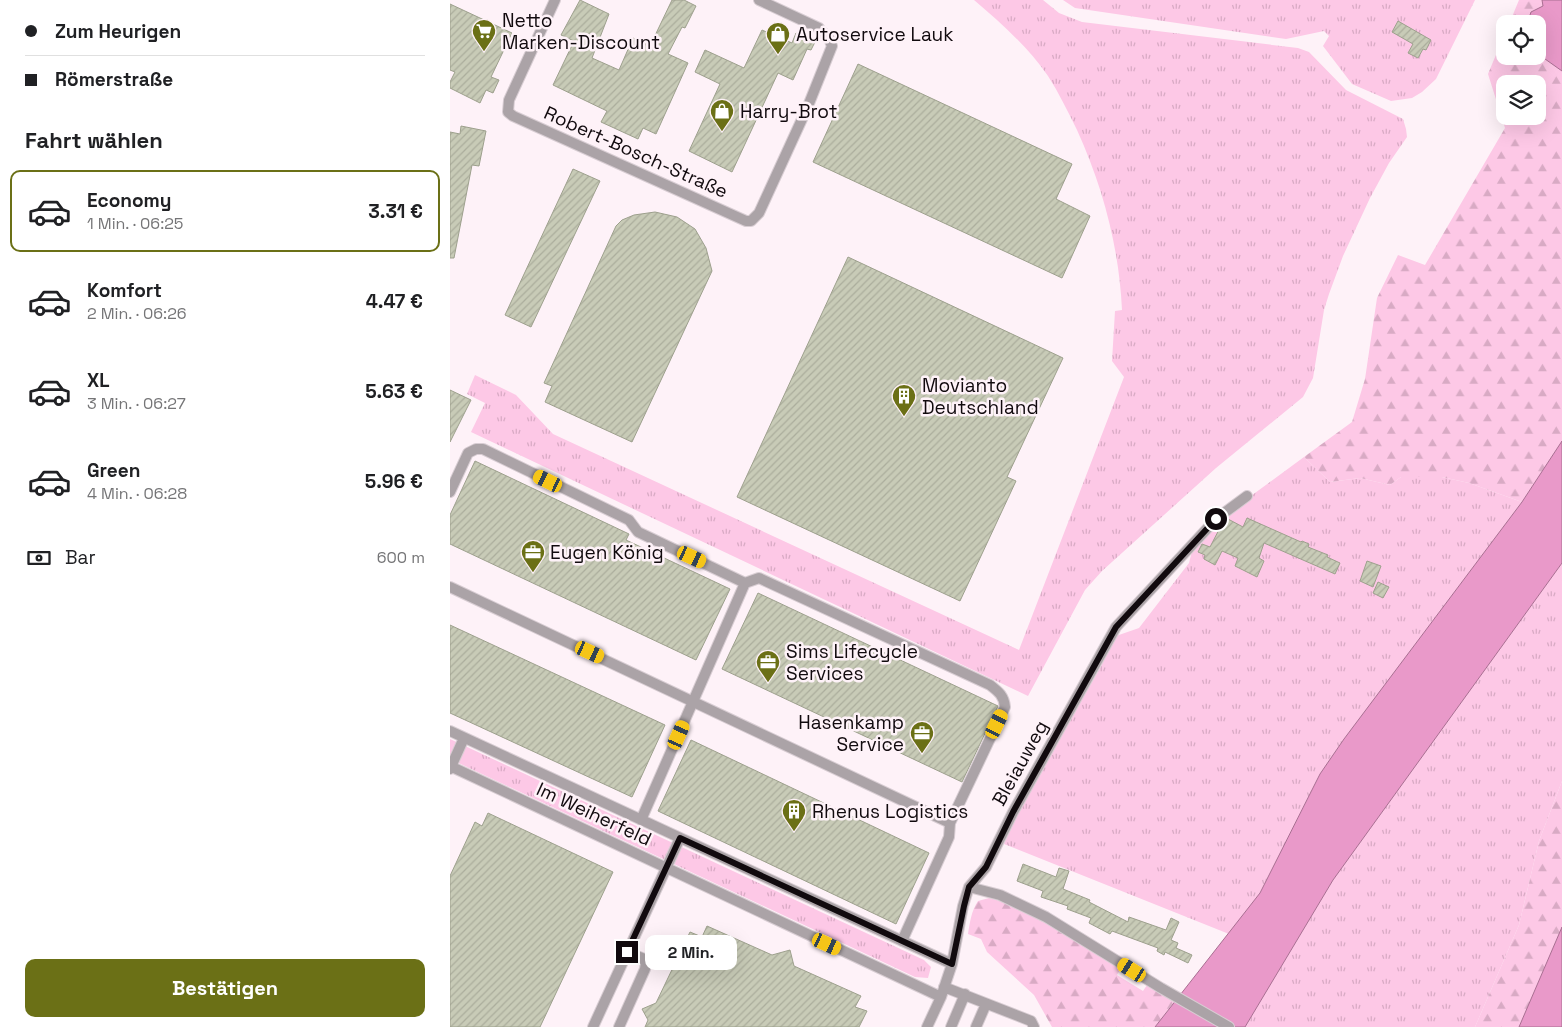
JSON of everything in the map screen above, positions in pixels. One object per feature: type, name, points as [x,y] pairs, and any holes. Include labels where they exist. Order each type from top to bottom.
[{"type":"street","name":"Robert-Bosch-Straße","points":[[555,0],[509,100],[508,112],[746,221],[751,221],[758,213],[808,106],[831,50],[830,39],[819,28],[759,0]]},
{"type":"street","points":[[450,492],[468,453],[476,449],[483,449],[629,520],[638,532],[745,583],[759,578],[990,685],[1001,694],[1005,707],[950,823],[949,837],[902,941]]},
{"type":"street","name":"Bleiauweg","points":[[969,887],[986,867],[1013,812],[1116,627],[1216,519],[1247,496]]},
{"type":"street","name":"Im Weiherfeld","points":[[641,820],[745,583]]},
{"type":"street","points":[[450,587],[950,823]]},
{"type":"street","name":"Im Weiherfeld","points":[[450,731],[952,964]]},
{"type":"street","points":[[450,767],[464,738]]},
{"type":"street","name":"Im Weiherfeld","points":[[450,767],[666,868],[943,992],[966,994],[986,1004],[1031,1021],[1034,1027]]},
{"type":"street","points":[[593,1027],[680,838]]},
{"type":"street","points":[[928,1027],[943,992],[952,964],[969,887],[1000,895],[1046,917],[1161,988],[1229,1027]]},
{"type":"street","points":[[619,1027],[646,963],[642,958],[627,952]]},
{"type":"street","points":[[951,1027],[966,994]]},
{"type":"street","points":[[976,1027],[986,1004]]},
{"type":"green space","points":[[974,0],[1043,0],[1059,13],[1082,22],[1298,48],[1309,52],[1346,90],[1403,119],[1407,137],[1389,163],[1370,198],[1343,256],[1324,310],[1313,378],[1303,397],[1216,468],[1102,571],[1085,590],[1028,696],[471,432],[485,403],[467,394],[475,375],[516,395],[553,434],[1019,650],[1124,377],[1112,361],[1115,311],[1122,310],[1117,263],[1108,218],[1095,173],[1077,130],[1056,89],[1040,65],[1014,36]]},
{"type":"green space","points":[[1063,0],[1475,0],[1436,79],[1422,92],[1412,98],[1391,101],[1352,84],[1323,46],[1329,36],[1324,31],[1286,39],[1075,8]]},
{"type":"green space","points":[[1519,0],[1542,0],[1543,6],[1531,12],[1530,15],[1513,15]]},
{"type":"green space","points":[[1496,55],[1496,65],[1546,65],[1546,60],[1562,71],[1562,441],[1522,502],[1469,483],[1442,477],[1401,477],[1390,485],[1360,478],[1330,482],[1304,457],[1352,422],[1365,379],[1377,298],[1398,255],[1425,265],[1505,128],[1504,125],[1546,125],[1546,75],[1496,75],[1496,99],[1488,74]]},
{"type":"green space","points":[[1304,457],[1330,482],[1360,478],[1390,485],[1401,477],[1442,477],[1469,483],[1522,502],[1344,739],[1320,774],[1260,893],[1229,934],[1004,844],[1028,791],[1099,670],[1116,636],[1139,628],[1189,563],[1192,551],[1225,515]]},
{"type":"green space","points":[[1562,563],[1562,781],[1539,841],[1519,925],[1475,1027],[1245,1027],[1333,880]]},
{"type":"green space","points":[[450,739],[924,960],[931,967],[928,978],[915,977],[450,759]]},
{"type":"green space","points":[[1562,781],[1562,927],[1519,1027],[1475,1027],[1519,925],[1539,841]]},
{"type":"green space","points":[[989,898],[1041,919],[1121,968],[1117,975],[1143,991],[1147,985],[1174,1002],[1155,1027],[1052,1027],[1034,995],[987,952],[981,939],[968,934],[972,913],[978,901]]},
{"type":"shaded area","points":[[1542,0],[1562,0],[1562,71],[1546,60],[1546,15],[1530,15],[1531,12],[1543,6]]},
{"type":"shaded area","points":[[1562,441],[1562,563],[1333,880],[1245,1027],[1155,1027],[1260,893],[1320,774],[1344,739],[1522,502]]},
{"type":"shaded area","points":[[1562,927],[1562,1027],[1519,1027]]},
{"type":"building","points":[[580,0],[609,14],[592,58],[619,70],[633,38],[650,46],[672,0],[684,0],[696,6],[685,28],[682,27],[668,54],[688,63],[656,134],[643,128],[638,139],[601,122],[607,111],[553,85],[574,41],[561,35]]},
{"type":"building","name":"Netto Marken-Discount","points":[[450,4],[512,33],[491,77],[499,80],[493,93],[486,90],[480,103],[450,88],[450,82],[455,72],[450,70]]},
{"type":"building","points":[[1398,21],[1431,40],[1426,50],[1423,49],[1418,58],[1408,53],[1413,44],[1392,32]]},
{"type":"building","points":[[762,30],[792,43],[796,33],[815,42],[811,50],[807,49],[793,80],[778,73],[732,172],[689,151],[720,84],[695,72],[705,50],[744,68]]},
{"type":"building","points":[[858,64],[1072,164],[1056,199],[1090,216],[1062,278],[813,162]]},
{"type":"building","points":[[461,126],[486,131],[479,166],[472,165],[454,258],[450,258],[450,132],[460,134]]},
{"type":"building","points":[[573,169],[600,181],[531,327],[505,315]]},
{"type":"building","points":[[655,212],[677,217],[695,229],[706,248],[712,271],[632,442],[545,402],[552,386],[544,383],[616,226],[622,220],[634,215]]},
{"type":"building","name":"Movianto Deutschland","points":[[848,257],[1063,358],[1007,477],[1016,481],[960,601],[737,497]]},
{"type":"building","points":[[450,390],[471,400],[450,442]]},
{"type":"building","points":[[475,461],[629,534],[626,540],[730,589],[696,660],[450,544],[450,515]]},
{"type":"building","points":[[1247,518],[1309,544],[1308,547],[1328,555],[1327,557],[1340,563],[1335,574],[1264,543],[1259,558],[1264,561],[1257,577],[1235,566],[1238,558],[1222,551],[1215,565],[1204,559],[1205,555],[1198,552],[1202,544],[1210,547],[1223,522],[1228,519],[1243,527]]},
{"type":"building","points":[[1367,561],[1381,566],[1373,587],[1360,581]]},
{"type":"building","points":[[1378,582],[1389,587],[1383,598],[1373,593]]},
{"type":"building","points":[[758,593],[998,706],[962,782],[722,669]]},
{"type":"building","points":[[450,625],[665,725],[632,797],[450,713]]},
{"type":"building","name":"Rhenus Logistics","points":[[691,740],[929,853],[896,924],[658,811]]},
{"type":"building","points":[[488,813],[613,872],[540,1027],[450,1027],[450,876],[475,822],[482,826]]},
{"type":"building","points":[[1023,864],[1056,877],[1059,868],[1069,871],[1063,889],[1090,900],[1089,902],[1128,922],[1129,917],[1166,930],[1171,918],[1179,922],[1171,940],[1178,943],[1176,948],[1192,955],[1188,963],[1165,952],[1164,955],[1157,951],[1158,948],[1112,931],[1110,934],[1089,923],[1091,918],[1067,909],[1068,906],[1041,897],[1043,891],[1017,881]]},
{"type":"building","points":[[707,926],[772,955],[790,950],[794,966],[861,996],[855,1007],[867,1011],[859,1027],[645,1027],[648,1020],[642,1009],[656,1003],[690,932],[702,937]]},
{"type":"place","name":"Netto Marken-Discount","points":[[484,52]]},
{"type":"place","name":"Autoservice Lauk","points":[[778,55]]},
{"type":"place","name":"Harry-Brot","points":[[722,132]]},
{"type":"place","name":"Movianto Deutschland","points":[[904,417]]},
{"type":"place","name":"Eugen König","points":[[533,573]]},
{"type":"place","name":"Sims Lifecycle Services","points":[[768,683]]},
{"type":"place","name":"Hasenkamp Service","points":[[922,754]]},
{"type":"place","name":"Rhenus Logistics","points":[[794,832]]},
{"type":"route","points":[[627,952],[680,838],[952,964],[969,887],[986,867],[1013,812],[1116,627],[1216,519]]}]
